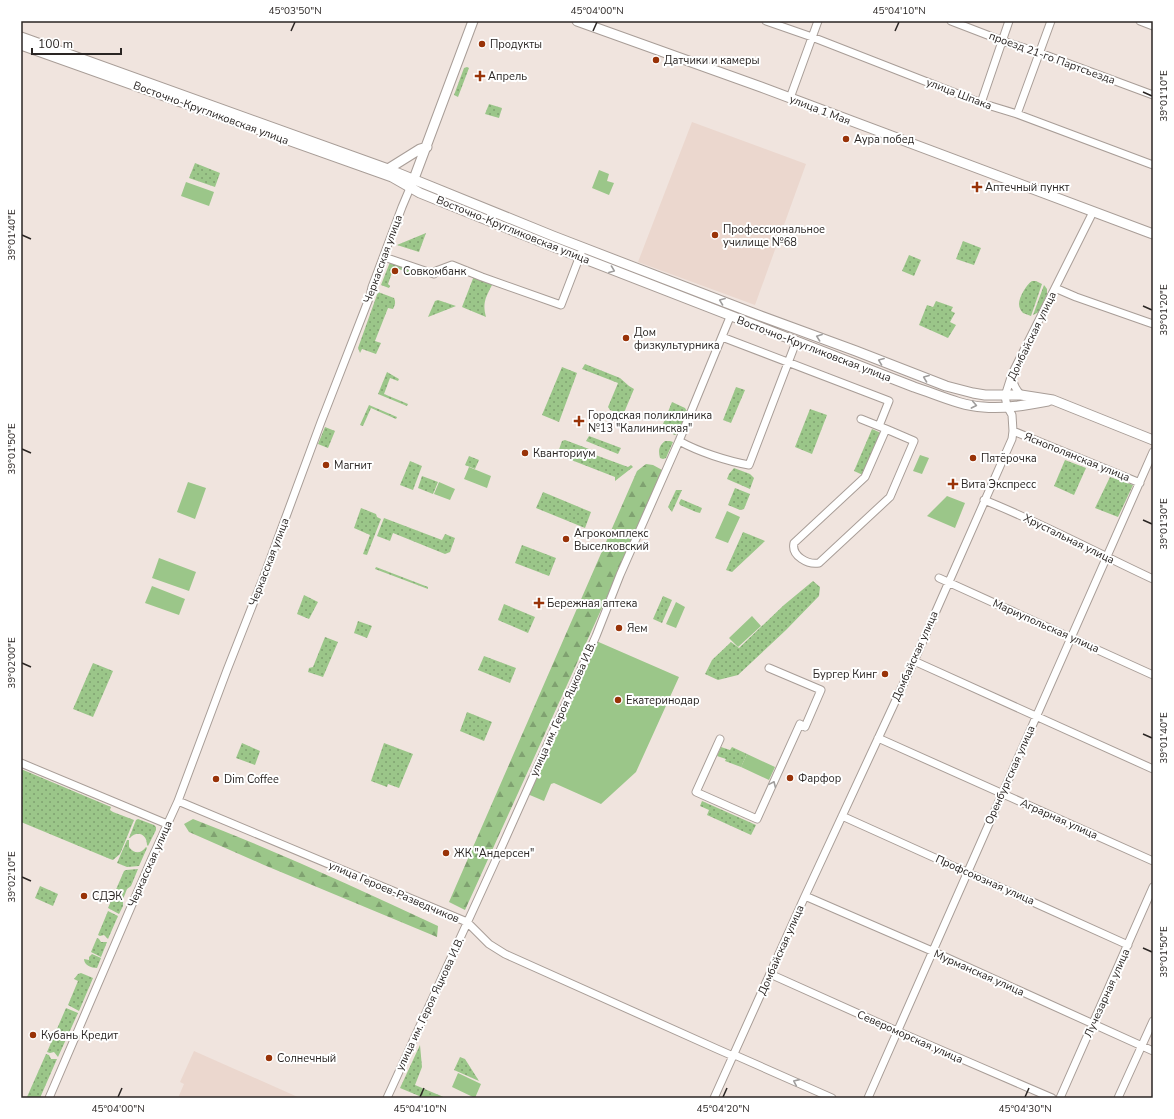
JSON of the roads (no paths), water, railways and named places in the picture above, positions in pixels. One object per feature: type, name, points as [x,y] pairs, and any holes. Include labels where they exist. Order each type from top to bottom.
[{"type":"street","name":"Черкасская улица","points":[[49,1098],[178,801],[402,207],[427,146],[474,21]]},
{"type":"street","name":"улица 1 Мая","points":[[577,21],[790,98],[1153,234]]},
{"type":"street","name":"улица Шпака","points":[[766,21],[812,37],[981,103],[1017,114],[1153,165]]},
{"type":"street","points":[[790,98],[818,21]]},
{"type":"street","name":"проезд 21-го Партсъезда","points":[[951,21],[1153,95]]},
{"type":"street","points":[[981,103],[1009,21]]},
{"type":"street","points":[[1017,114],[1052,21]]},
{"type":"street","points":[[1140,21],[1153,26]]},
{"type":"street","name":"Восточно-Кругликовская улица","points":[[21,37],[388,168],[412,184],[580,257],[730,317],[914,387],[971,405],[983,407],[1025,406],[1053,400]]},
{"type":"street","name":"Восточно-Кругликовская улица","points":[[21,44],[584,247],[946,386],[985,395],[1021,395],[1053,400]]},
{"type":"street","points":[[388,168],[427,146]]},
{"type":"street","name":"Домбайская улица","points":[[714,1098],[805,896],[914,661],[1012,439],[1012,415],[1007,406],[1005,396],[1012,374],[1093,212]]},
{"type":"street","points":[[384,257],[434,274],[436,271],[452,265],[561,305],[584,247]]},
{"type":"street","points":[[1055,288],[1076,297],[1153,324]]},
{"type":"street","name":"улица им. Героя Яцкова И.В.","points":[[387,1098],[596,636],[620,575],[679,441],[730,317]]},
{"type":"street","points":[[722,337],[787,363],[889,400],[882,428],[865,476],[794,543],[794,552],[798,556],[812,563],[820,563],[890,497],[914,441],[882,428],[861,420]]},
{"type":"street","points":[[679,441],[731,461],[749,465],[796,342]]},
{"type":"street","points":[[1012,374],[1013,383],[1021,395]]},
{"type":"street","points":[[942,396],[946,386]]},
{"type":"street","points":[[1053,400],[1153,440]]},
{"type":"street","name":"Яснополянская улица","points":[[1013,431],[1140,483]]},
{"type":"street","name":"Оренбургская улица","points":[[868,1098],[1153,452]]},
{"type":"street","name":"Хрустальная улица","points":[[984,500],[1061,534],[1153,580]]},
{"type":"street","name":"Мариупольская улица","points":[[939,578],[1153,675]]},
{"type":"street","points":[[914,661],[1153,769]]},
{"type":"street","points":[[720,739],[696,792],[757,819],[800,724],[805,727],[821,690],[769,668]]},
{"type":"street","name":"Аграрная улица","points":[[878,738],[1153,861]]},
{"type":"street","points":[[21,763],[167,824]]},
{"type":"street","name":"улица Героев-Разведчиков","points":[[178,801],[467,922],[489,944],[505,954],[733,1056],[737,1056],[832,1098]]},
{"type":"street","name":"Профсоюзная улица","points":[[842,816],[1128,945]]},
{"type":"street","name":"Лучезарная улица","points":[[1060,1098],[1153,888]]},
{"type":"street","name":"Мурманская улица","points":[[805,896],[1153,1051]]},
{"type":"street","name":"Североморская улица","points":[[770,974],[897,1032],[1052,1098]]},
{"type":"street","points":[[1118,1098],[1153,1021]]},
{"type":"place","name":"Продукты","points":[[482,44]]},
{"type":"place","name":"Датчики и камеры","points":[[656,60]]},
{"type":"place","name":"Апрель","points":[[480,76]]},
{"type":"place","name":"Аура побед","points":[[846,139]]},
{"type":"place","name":"Аптечный пункт","points":[[977,187]]},
{"type":"place","name":"Профессиональное училище №68","points":[[715,235]]},
{"type":"place","name":"Совкомбанк","points":[[395,271]]},
{"type":"place","name":"Дом физкультурника","points":[[626,338]]},
{"type":"place","name":"Городская поликлиника №13 \"Калининская\"","points":[[579,421]]},
{"type":"place","name":"Кванториум","points":[[525,453]]},
{"type":"place","name":"Пятёрочка","points":[[973,458]]},
{"type":"place","name":"Магнит","points":[[326,465]]},
{"type":"place","name":"Вита Экспресс","points":[[953,484]]},
{"type":"place","name":"Агрокомплекс Выселковский","points":[[566,539]]},
{"type":"place","name":"Бережная аптека","points":[[539,603]]},
{"type":"place","name":"Яем","points":[[619,628]]},
{"type":"place","name":"Бургер Кинг","points":[[885,674]]},
{"type":"place","name":"Екатеринодар","points":[[618,700]]},
{"type":"place","name":"Фарфор","points":[[790,778]]},
{"type":"place","name":"Dim Coffee","points":[[216,779]]},
{"type":"place","name":"ЖК \"Андерсен\"","points":[[446,853]]},
{"type":"place","name":"СДЭК","points":[[84,896]]},
{"type":"place","name":"Кубань Кредит","points":[[33,1035]]},
{"type":"place","name":"Солнечный","points":[[269,1058]]}]
